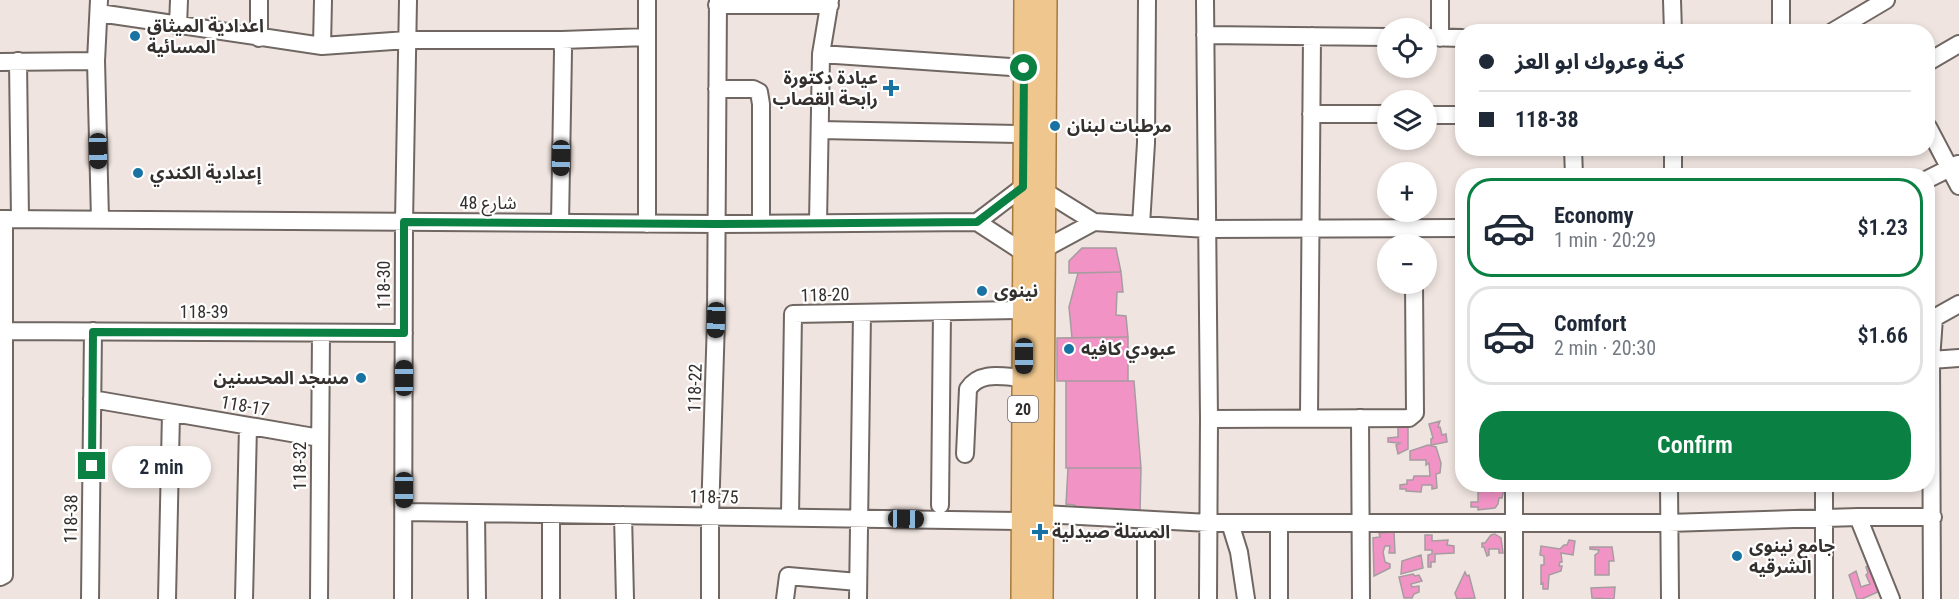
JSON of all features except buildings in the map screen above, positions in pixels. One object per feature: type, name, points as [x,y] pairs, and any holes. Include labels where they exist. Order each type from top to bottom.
[{"type":"main road","points":[[1023,187],[1025,0]]},
{"type":"main road","points":[[1044,191],[1046,0]]},
{"type":"main road","name":"20","points":[[1022,599],[1023,187]]},
{"type":"main road","name":"20","points":[[1042,599],[1044,191]]},
{"type":"street","points":[[178,0],[178,26]]},
{"type":"street","points":[[259,0],[259,38]]},
{"type":"street","points":[[322,46],[323,0]]},
{"type":"street","name":"118-30","points":[[403,599],[404,222],[408,0]]},
{"type":"street","points":[[647,0],[647,224]]},
{"type":"street","points":[[1140,225],[1146,143],[1147,0]]},
{"type":"street","points":[[1205,0],[1209,419],[1208,599]]},
{"type":"street","points":[[1437,18],[1440,0]]},
{"type":"street","points":[[1672,0],[1673,24]]},
{"type":"street","points":[[1781,0],[1781,24]]},
{"type":"street","points":[[1846,24],[1886,0]]},
{"type":"street","points":[[718,3],[830,3],[821,54],[818,223]]},
{"type":"street","name":"118-22","points":[[710,599],[716,320],[718,3]]},
{"type":"street","points":[[100,219],[96,61],[99,7],[178,26],[322,46],[407,40],[647,38]]},
{"type":"street","points":[[1204,35],[1377,37]]},
{"type":"street","points":[[1309,418],[1312,36]]},
{"type":"street","points":[[1437,38],[1455,38]]},
{"type":"street","points":[[560,223],[562,40]]},
{"type":"street","points":[[1935,58],[1959,44]]},
{"type":"street","points":[[821,54],[1024,68]]},
{"type":"street","points":[[2,576],[4,331],[8,219],[18,61]]},
{"type":"street","points":[[0,62],[96,61]]},
{"type":"street","points":[[717,89],[753,89],[759,92],[761,104],[761,223]]},
{"type":"street","points":[[1311,114],[1377,114]]},
{"type":"street","points":[[1437,115],[1455,115]]},
{"type":"street","points":[[819,130],[1024,134]]},
{"type":"street","points":[[1935,137],[1955,166],[1959,186]]},
{"type":"street","points":[[1935,176],[1955,166]]},
{"type":"street","points":[[1023,187],[977,222],[1023,252]]},
{"type":"street","points":[[1044,191],[1094,222],[1208,229],[1310,228],[1388,234]]},
{"type":"street","name":"شارع 48","points":[[8,219],[647,224],[977,222]]},
{"type":"street","points":[[1044,249],[1094,222]]},
{"type":"street","points":[[1426,234],[1455,229]]},
{"type":"street","points":[[1209,419],[1409,418],[1415,413],[1414,294]]},
{"type":"street","points":[[1935,317],[1959,304]]},
{"type":"street","name":"118-20","points":[[790,518],[793,314],[1024,310]]},
{"type":"street","points":[[940,506],[942,312]]},
{"type":"street","points":[[785,599],[788,576],[858,591],[862,313]]},
{"type":"street","name":"118-39","points":[[4,331],[404,333]]},
{"type":"street","name":"118-38","points":[[90,599],[93,332]]},
{"type":"street","name":"118-32","points":[[318,599],[321,333]]},
{"type":"street","points":[[1935,360],[1959,358]]},
{"type":"street","points":[[965,454],[968,389],[972,383],[981,377],[1024,378]]},
{"type":"street","name":"118-17","points":[[92,399],[320,438]]},
{"type":"street","points":[[166,599],[171,413]]},
{"type":"street","points":[[1360,418],[1361,599]]},
{"type":"street","points":[[244,599],[248,426]]},
{"type":"street","points":[[1514,492],[1514,599]]},
{"type":"street","points":[[1669,492],[1670,599]]},
{"type":"street","points":[[1824,492],[1824,599]]},
{"type":"street","points":[[1932,599],[1933,492]]},
{"type":"street","name":"118-75","points":[[404,512],[1023,520]]},
{"type":"street","points":[[476,513],[477,599]]},
{"type":"street","points":[[550,514],[551,599]]},
{"type":"street","points":[[1043,514],[1209,523],[1360,524],[1668,523],[1933,517]]},
{"type":"street","points":[[623,515],[625,599]]},
{"type":"street","points":[[1858,517],[1892,599]]},
{"type":"street","points":[[1146,521],[1146,599]]},
{"type":"street","points":[[1230,523],[1239,552],[1246,599]]},
{"type":"street","points":[[1279,523],[1279,599]]},
{"type":"place","name":"اعدادية الميثاق المسائية","points":[[135,36]]},
{"type":"place","name":"عيادة دكتورة رابحة القصاب","points":[[891,88]]},
{"type":"place","name":"مرطبات لبنان","points":[[1055,126]]},
{"type":"place","name":"إعدادية الكندي","points":[[138,173]]},
{"type":"place","name":"نينوى","points":[[982,291]]},
{"type":"place","name":"عبودي كافيه","points":[[1069,349]]},
{"type":"place","name":"مسجد المحسنين","points":[[361,378]]},
{"type":"place","name":"المسلة صيدلية","points":[[1040,532]]},
{"type":"place","name":"جامع نينوى الشرقيه","points":[[1737,556]]},
{"type":"route","points":[[92,466],[93,332],[404,333],[404,222],[717,224],[977,222],[1023,187],[1024,68]]}]
